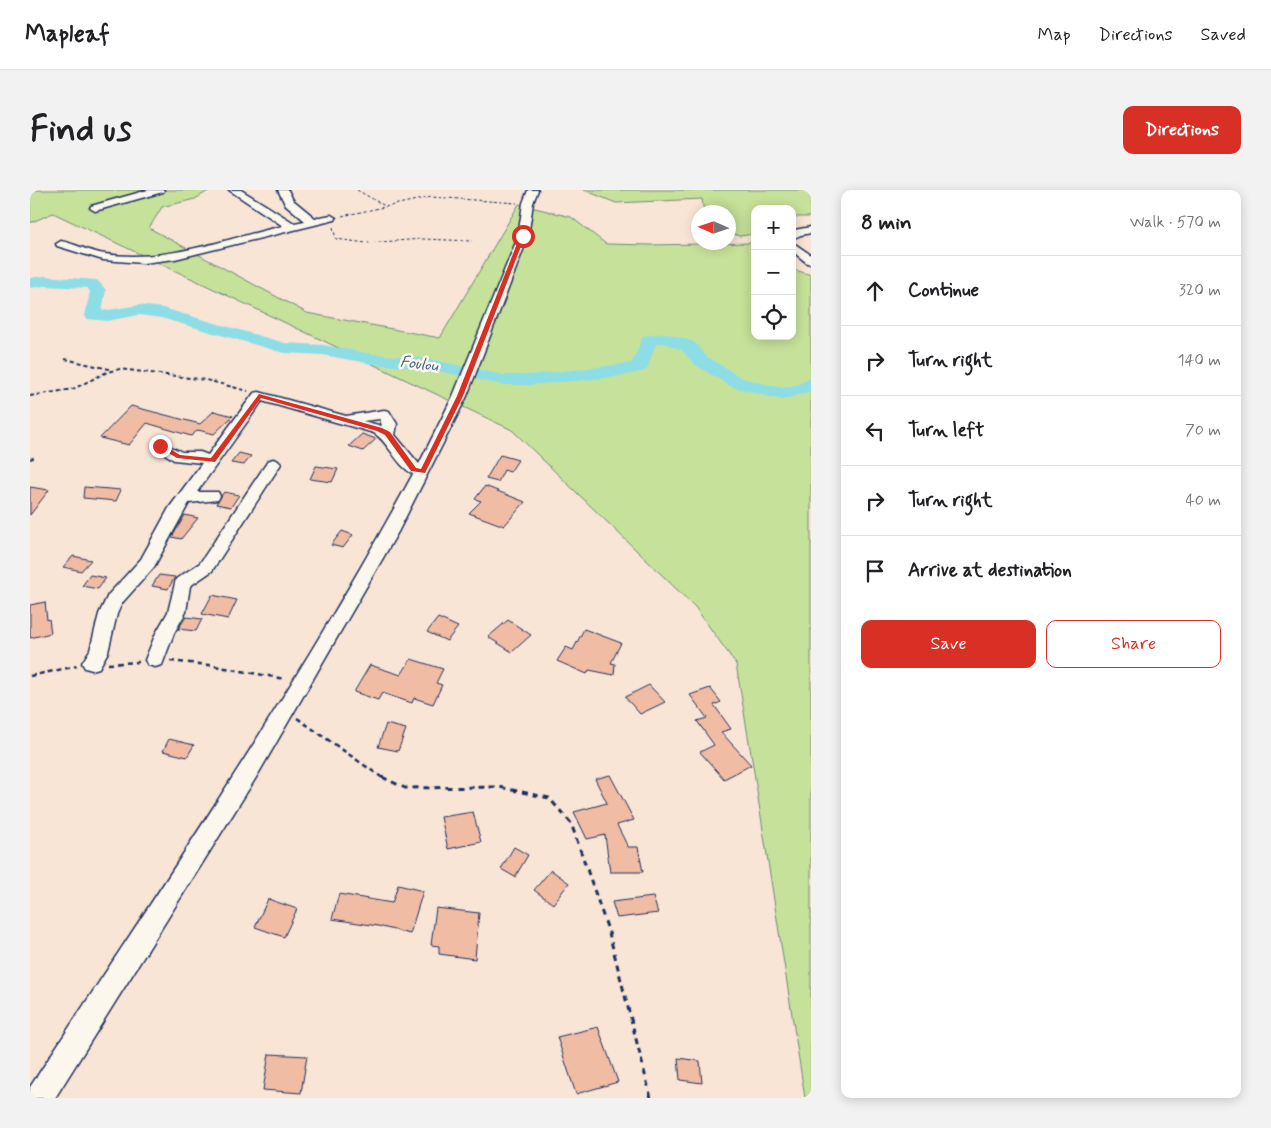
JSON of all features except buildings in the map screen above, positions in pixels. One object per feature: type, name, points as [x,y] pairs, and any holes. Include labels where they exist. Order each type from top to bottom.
[{"type":"street","points":[[104,194],[95,208],[159,190]]},
{"type":"street","points":[[234,190],[292,227]]},
{"type":"street","points":[[283,190],[289,202],[313,222]]},
{"type":"street","points":[[39,1098],[250,770],[390,532],[460,396],[523,236],[528,203],[533,190]]},
{"type":"street","points":[[61,244],[103,257],[143,260],[175,256],[331,218]]},
{"type":"street","points":[[796,233],[811,230]]},
{"type":"street","points":[[796,248],[811,261]]},
{"type":"street","points":[[92,663],[99,652],[108,614],[114,600],[148,563],[177,508],[259,396],[388,434],[414,469],[422,472]]},
{"type":"street","points":[[160,446],[179,457],[200,457],[212,460]]},
{"type":"street","points":[[155,660],[165,633],[177,612],[182,583],[206,567],[273,464]]},
{"type":"street","points":[[185,498],[212,496]]},
{"type":"path","points":[[357,190],[386,206]]},
{"type":"path","points":[[472,241],[423,239],[366,243],[336,239],[331,218],[431,197],[467,198],[500,203],[528,203]]},
{"type":"path","points":[[64,359],[80,361],[110,370],[152,372],[206,380],[240,388],[259,396]]},
{"type":"path","points":[[30,396],[70,390],[110,370]]},
{"type":"path","points":[[30,459],[36,457]]},
{"type":"path","points":[[30,676],[92,663],[118,664],[155,660],[208,665],[286,679]]},
{"type":"path","points":[[285,710],[386,781],[405,788],[499,787],[549,798],[571,823],[609,933],[651,1098]]},
{"type":"green space","points":[[30,190],[210,190],[195,199],[162,207],[149,228],[307,313],[440,338],[519,204],[571,217],[606,244],[691,244],[691,250],[736,250],[736,243],[751,243],[751,340],[796,340],[796,270],[811,275],[811,1098],[805,1098],[736,664],[695,607],[512,430],[53,213],[30,223]]},
{"type":"green space","points":[[584,190],[811,190],[811,217],[796,217],[796,205],[751,205],[751,234],[739,236],[736,235],[736,205],[703,205],[702,199],[616,203]]},
{"type":"waterway","name":"Foulou","points":[[30,283],[44,281],[91,283],[98,290],[93,316],[107,316],[139,310],[163,313],[284,348],[323,350],[372,359],[429,364],[503,380],[530,380],[614,372],[640,367],[649,340],[665,338],[688,346],[700,360],[736,382],[782,394],[802,389],[811,383]]},
{"type":"route","points":[[160,446],[179,457],[200,457],[212,460],[259,396],[388,434],[414,469],[422,472],[460,396],[523,236]]}]
